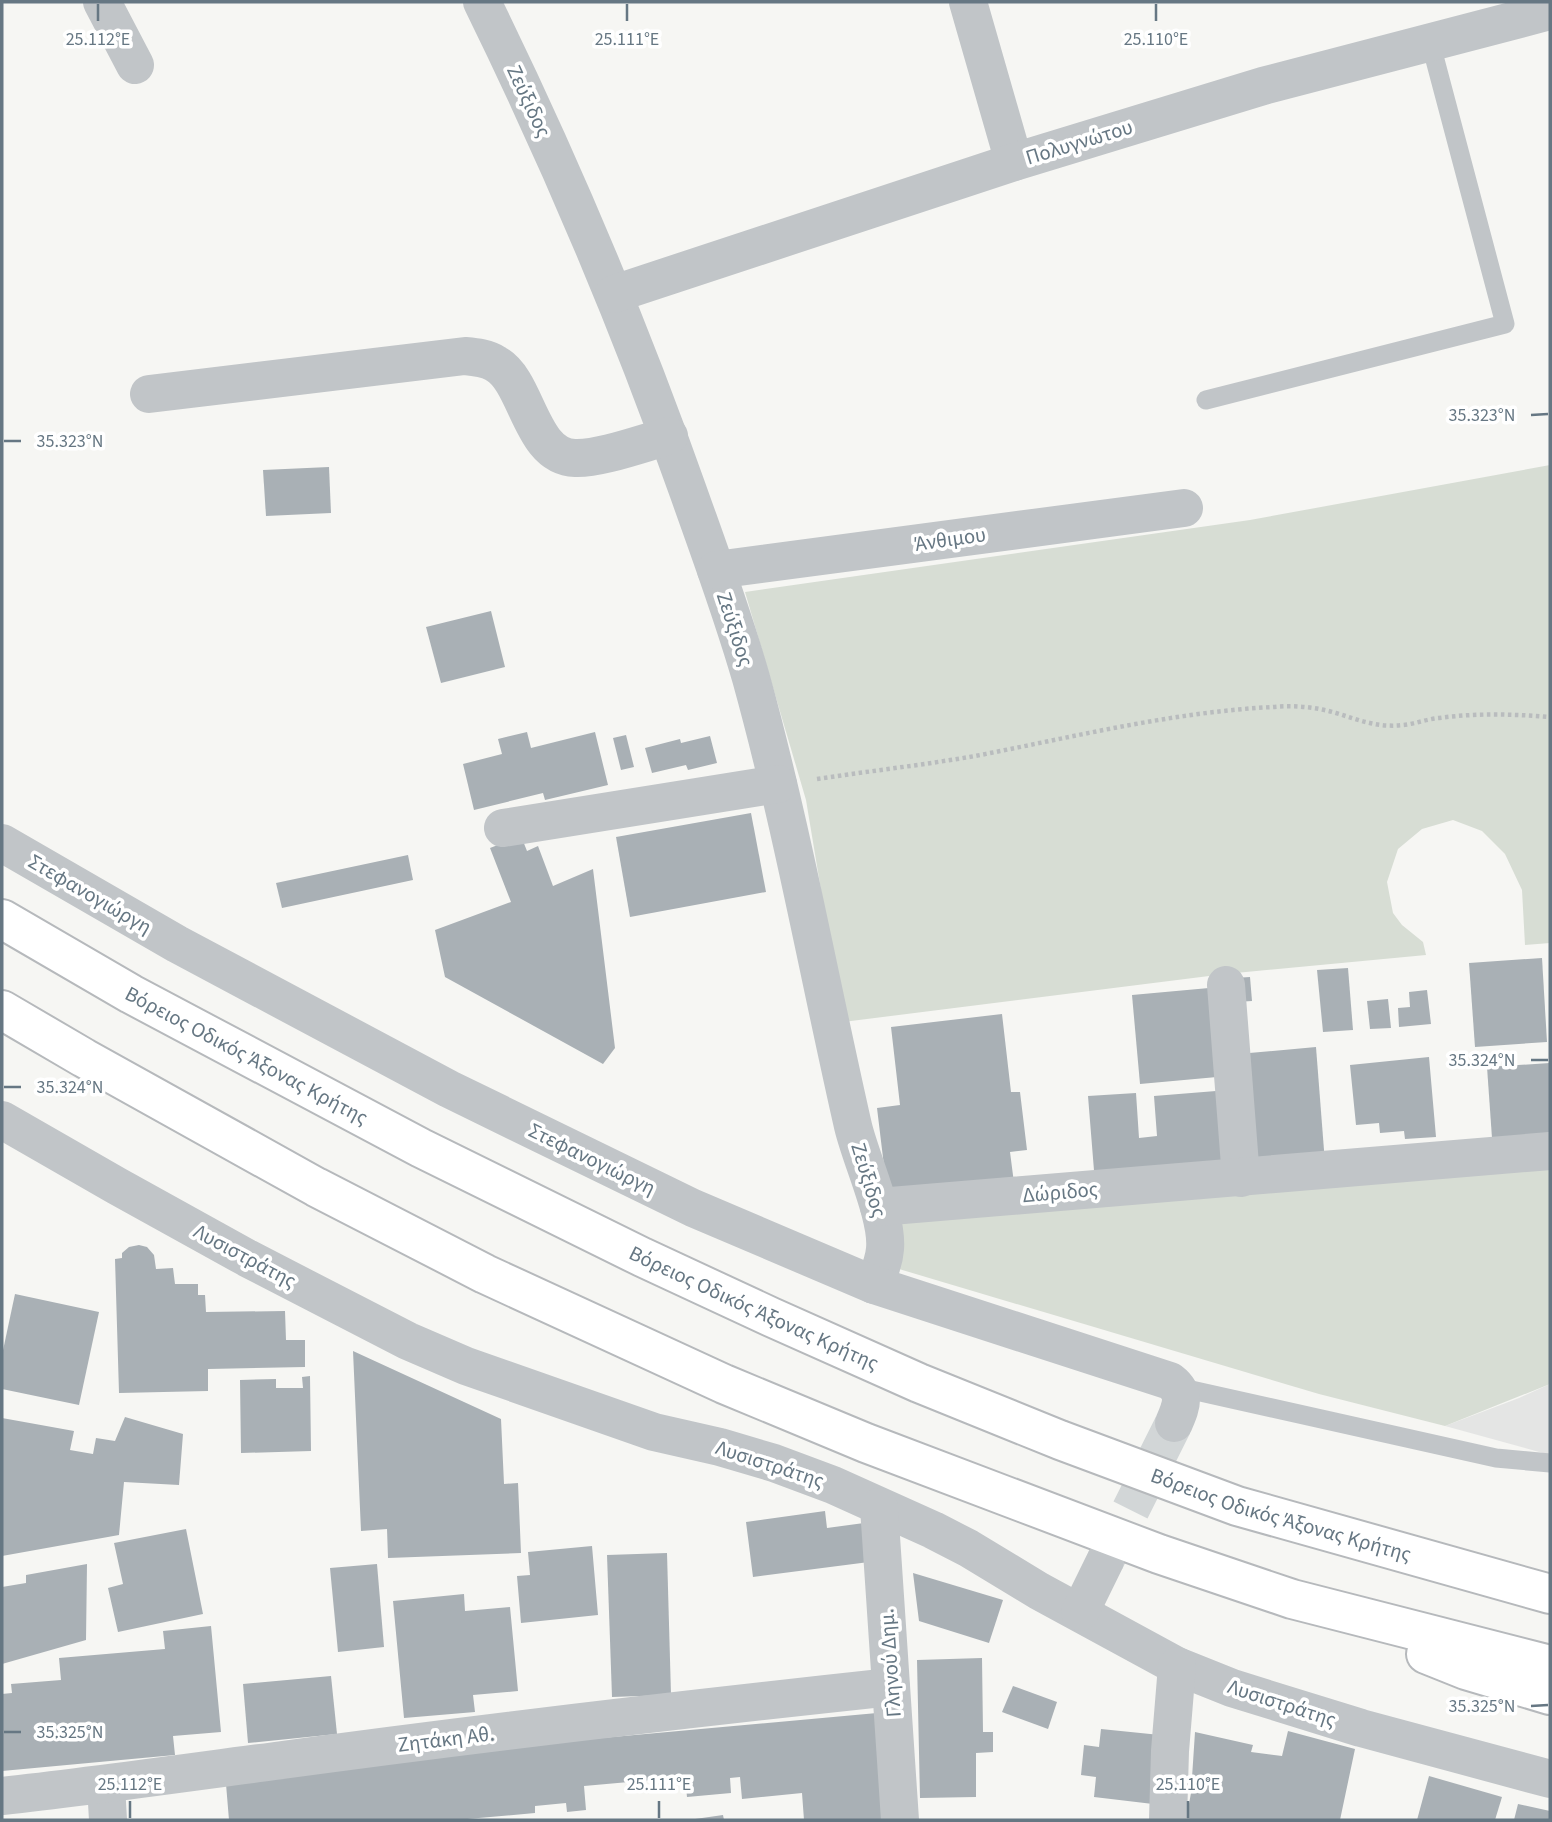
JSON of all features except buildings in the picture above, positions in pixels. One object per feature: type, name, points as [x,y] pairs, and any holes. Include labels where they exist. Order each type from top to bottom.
[{"type":"highway","name":"Βόρειος Οδικός Άξονας Κρήτης","points":[[2,919],[131,994],[421,1148],[642,1257],[919,1383],[1060,1440],[1237,1506],[1550,1594]]},
{"type":"highway","points":[[2,1010],[316,1187],[485,1274],[724,1384],[866,1443],[1159,1554],[1292,1599],[1550,1665]]},
{"type":"highway","points":[[1364,1618],[1410,1647],[1434,1658],[1550,1695]]},
{"type":"street","points":[[102,2],[135,65]]},
{"type":"street","name":"Ζεύξιδος","points":[[482,2],[530,101],[614,294],[716,570],[750,674],[778,784],[853,1126],[879,1207],[886,1246],[874,1285]]},
{"type":"street","points":[[968,2],[1014,162]]},
{"type":"street","name":"Πολυγνώτου","points":[[614,294],[1014,162],[1263,86],[1539,9]]},
{"type":"street","points":[[149,394],[465,356],[498,364],[510,378],[542,439],[556,452],[573,458],[594,456],[668,436]]},
{"type":"street","name":"Άνθιμου","points":[[716,570],[1184,508]]},
{"type":"street","points":[[503,828],[778,784]]},
{"type":"street","name":"Στεφανογιώργη","points":[[2,843],[177,944],[449,1089],[693,1208],[874,1285],[1170,1381],[1176,1405]]},
{"type":"street","points":[[1226,985],[1241,1178]]},
{"type":"street","name":"Λυσιστράτης","points":[[2,1119],[149,1205],[247,1258],[443,1356],[654,1432],[720,1447],[833,1485],[968,1548],[1039,1591],[1177,1666],[1232,1688],[1348,1724],[1550,1779]]},
{"type":"street","name":"Δώριδος","points":[[879,1207],[1550,1151]]},
{"type":"street","name":"Γληνού Δημ.","points":[[879,1507],[900,1820]]},
{"type":"street","points":[[1080,1612],[1105,1561]]},
{"type":"street","points":[[1168,1820],[1177,1666]]},
{"type":"street","name":"Ζητάκη Αθ.","points":[[2,1796],[107,1802],[275,1760],[891,1687]]},
{"type":"lane","points":[[1206,400],[1505,324],[1430,41]]},
{"type":"lane","points":[[1176,1405],[1496,1458],[1550,1463]]},
{"type":"path","points":[[778,784],[971,756],[1176,717],[1266,707],[1309,707],[1376,725],[1403,726],[1436,718],[1481,714],[1550,717]]},
{"type":"shaded area","points":[[1550,465],[1550,943],[1525,945],[1522,890],[1505,854],[1482,831],[1453,820],[1422,829],[1398,849],[1387,882],[1393,913],[1402,925],[1423,942],[1426,955],[1225,974],[843,1022],[806,800],[745,592],[1250,520]]},
{"type":"shaded area","points":[[1550,1169],[1550,1384],[1445,1426],[1319,1394],[899,1269],[899,1217]]},
{"type":"shaded area","points":[[1550,1384],[1550,1455],[1445,1426],[1519,1398]]},
{"type":"tunnel","points":[[1105,1561],[1174,1423]]}]
